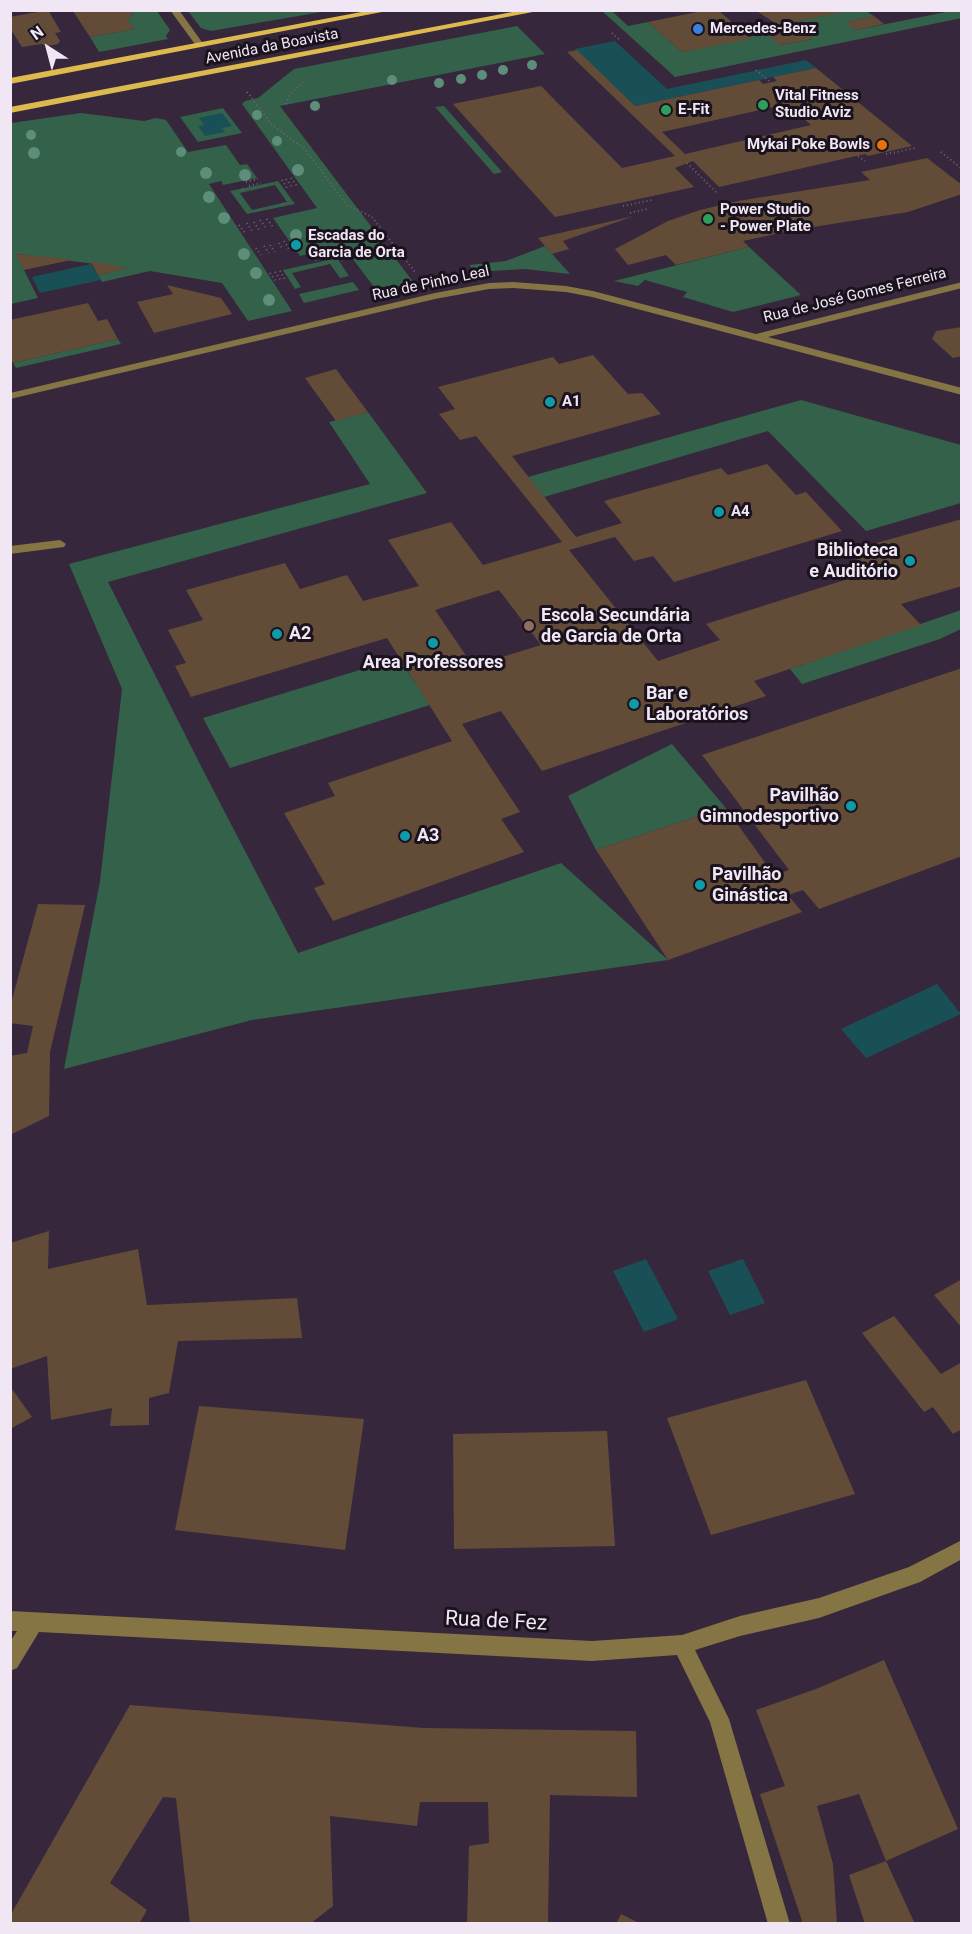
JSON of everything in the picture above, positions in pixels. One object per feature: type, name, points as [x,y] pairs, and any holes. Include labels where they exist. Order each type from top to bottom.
[{"type":"main road","name":"Avenida da Boavista","points":[[10,81],[388,10]]},
{"type":"main road","name":"Avenida da Boavista","points":[[10,110],[539,10]]},
{"type":"street","points":[[174,10],[200,45]]},
{"type":"street","name":"Rua de Pinho Leal","points":[[10,396],[435,296],[477,288],[513,285],[566,289],[962,392]]},
{"type":"street","name":"Rua de José Gomes Ferreira","points":[[756,337],[962,285]]},
{"type":"street","points":[[10,550],[60,544]]},
{"type":"street","name":"Rua de Fez","points":[[10,1621],[592,1652],[682,1645],[740,1626],[819,1608],[913,1575],[962,1548]]},
{"type":"street","points":[[10,1661],[34,1622]]},
{"type":"street","points":[[682,1645],[718,1719],[779,1923]]},
{"type":"path","points":[[612,33],[620,40]]},
{"type":"path","points":[[756,70],[770,82]]},
{"type":"path","points":[[252,99],[272,125],[304,148],[346,205],[372,217],[435,296]]},
{"type":"path","points":[[886,154],[916,148]]},
{"type":"path","points":[[941,152],[962,169]]},
{"type":"path","points":[[858,156],[865,161]]},
{"type":"path","points":[[687,163],[716,192]]},
{"type":"path","points":[[291,178],[297,186]]},
{"type":"path","points":[[287,188],[284,180],[292,187]]},
{"type":"path","points":[[248,184],[259,181]]},
{"type":"path","points":[[623,206],[652,200]]},
{"type":"path","points":[[630,213],[648,209]]},
{"type":"path","points":[[267,219],[273,227]]},
{"type":"path","points":[[261,220],[266,228]]},
{"type":"path","points":[[254,222],[259,230]]},
{"type":"path","points":[[247,223],[252,231]]},
{"type":"path","points":[[239,225],[245,233]]},
{"type":"path","points":[[284,242],[289,249]]},
{"type":"path","points":[[279,243],[284,250]]},
{"type":"path","points":[[270,245],[275,252]]},
{"type":"path","points":[[264,246],[269,253]]},
{"type":"path","points":[[256,248],[261,255]]},
{"type":"path","points":[[325,255],[313,258],[325,255]]},
{"type":"path","points":[[282,282],[277,271],[286,281]]},
{"type":"path","points":[[270,273],[277,283]]},
{"type":"shaded area","points":[[129,11],[157,11],[170,30],[166,36],[168,39],[99,52],[90,37],[134,29],[127,18],[133,16]]},
{"type":"shaded area","points":[[188,11],[327,11],[211,31],[201,28]]},
{"type":"shaded area","points":[[602,11],[612,11],[628,26],[648,22],[682,52],[766,33],[781,45],[812,39],[801,29],[794,31],[785,24],[844,11],[866,11],[874,16],[847,22],[856,30],[951,11],[961,11],[962,18],[675,77]]},
{"type":"shaded area","points":[[517,26],[545,54],[280,106],[414,283],[377,291],[343,246],[300,256],[273,218],[317,208],[242,104],[258,98],[294,69]]},
{"type":"shaded area","points":[[615,41],[667,89],[806,60],[816,68],[635,106],[575,49]]},
{"type":"shaded area","points":[[444,106],[502,172],[494,174],[435,107]]},
{"type":"shaded area","points":[[223,108],[242,133],[198,142],[180,117]]},
{"type":"shaded area","points":[[81,113],[144,121],[156,118],[166,120],[188,152],[226,145],[240,165],[247,164],[257,178],[223,185],[221,181],[209,184],[292,311],[248,321],[222,283],[150,271],[102,282],[98,275],[127,268],[16,254],[38,298],[11,304],[11,123]]},
{"type":"shaded area","points":[[222,113],[232,126],[222,128],[225,132],[205,136],[198,126],[204,125],[199,118]]},
{"type":"shaded area","points":[[278,181],[295,204],[247,214],[230,191]],"holes":[[[275,185],[287,202],[252,210],[240,193]]]},
{"type":"shaded area","points":[[545,246],[570,274],[525,269],[475,272],[469,265],[506,261]]},
{"type":"shaded area","points":[[749,247],[801,295],[733,312],[683,297],[687,292],[645,280],[638,286],[614,281]]},
{"type":"shaded area","points":[[337,258],[349,276],[340,278],[330,264],[292,273],[301,287],[295,289],[283,270]]},
{"type":"shaded area","points":[[91,264],[101,280],[40,293],[32,277]]},
{"type":"shaded area","points":[[353,282],[359,290],[304,303],[299,294]]},
{"type":"shaded area","points":[[118,339],[121,344],[16,368],[13,363]]},
{"type":"shaded area","points":[[801,400],[961,445],[961,503],[866,531],[768,431],[544,497],[528,477]]},
{"type":"shaded area","points":[[368,412],[427,493],[108,582],[298,953],[561,863],[668,960],[252,1020],[64,1069],[100,881],[122,689],[69,564],[370,484],[329,422]]},
{"type":"shaded area","points":[[961,610],[961,629],[940,639],[802,684],[790,669]]},
{"type":"shaded area","points":[[399,658],[430,705],[230,768],[203,718]]},
{"type":"shaded area","points":[[672,744],[725,807],[596,850],[568,796]]},
{"type":"shaded area","points":[[937,984],[961,1014],[866,1058],[841,1029]]},
{"type":"shaded area","points":[[646,1259],[678,1319],[644,1332],[613,1271]]},
{"type":"shaded area","points":[[743,1259],[765,1303],[730,1315],[708,1271]]},
{"type":"building","points":[[48,10],[61,32],[55,33],[60,41],[58,44],[22,47],[10,28],[10,17]]},
{"type":"building","points":[[129,10],[133,17],[127,18],[134,29],[90,37],[73,11]]},
{"type":"building","name":"Mercedes-Benz","points":[[707,10],[718,10],[751,39],[682,52],[648,22]]},
{"type":"building","points":[[755,10],[844,10],[844,12],[778,25]]},
{"type":"building","points":[[874,16],[884,24],[856,30],[846,22]]},
{"type":"building","points":[[801,29],[813,39],[780,45],[769,36]]},
{"type":"building","points":[[577,50],[635,106],[759,80],[763,84],[777,81],[773,77],[816,68],[912,146],[868,156],[865,154],[719,187],[693,161],[675,168],[694,187],[555,217],[453,104],[541,86],[622,168],[675,156],[567,52]],"holes":[[[787,104],[811,125],[685,154],[662,132]]]},
{"type":"building","points":[[927,158],[962,185],[962,194],[908,212],[794,230],[743,241],[749,247],[676,265],[666,255],[628,265],[615,249],[668,221],[700,210],[738,201],[870,180],[861,172]]},
{"type":"building","points":[[634,216],[563,241],[569,249],[552,254],[538,238]]},
{"type":"building","points":[[15,254],[71,259],[71,260],[24,270]]},
{"type":"building","points":[[90,261],[129,268],[98,275]]},
{"type":"building","points":[[167,285],[221,298],[232,314],[154,333],[137,302],[173,294]]},
{"type":"building","points":[[88,303],[98,321],[107,319],[118,339],[13,363],[10,357],[10,320]]},
{"type":"building","points":[[962,327],[962,356],[953,358],[932,339],[936,331]]},
{"type":"building","points":[[593,355],[628,394],[642,393],[661,414],[512,456],[576,537],[622,523],[604,501],[721,468],[728,475],[767,464],[796,495],[806,492],[842,531],[674,582],[653,556],[634,561],[615,537],[569,550],[658,661],[720,640],[706,624],[870,572],[848,551],[962,519],[962,586],[901,604],[921,625],[754,681],[766,696],[542,771],[501,711],[462,724],[520,812],[501,819],[524,852],[333,921],[314,888],[325,884],[284,813],[335,796],[328,783],[452,741],[387,638],[191,697],[175,666],[186,663],[168,630],[203,620],[186,590],[285,563],[300,589],[347,575],[363,601],[419,586],[388,540],[451,522],[483,565],[562,542],[476,436],[460,440],[439,414],[455,409],[438,387],[553,357],[559,364]],"holes":[[[499,590],[541,645],[473,666],[435,610]]]},
{"type":"building","points":[[336,369],[368,412],[336,421],[305,378]]},
{"type":"building","name":"Pavilhão Gimnodesportivo","points":[[962,668],[962,856],[819,909],[803,890],[788,895],[802,912],[668,960],[596,850],[725,807],[774,875],[789,870],[702,755]]},
{"type":"building","points":[[38,904],[85,905],[50,1052],[49,1116],[10,1135],[10,1056],[27,1053],[33,1026],[10,1023],[10,1007]]},
{"type":"building","points":[[49,1231],[48,1269],[138,1249],[147,1305],[297,1298],[302,1338],[178,1341],[169,1393],[149,1398],[149,1425],[110,1426],[112,1408],[51,1420],[47,1356],[10,1369],[10,1243]]},
{"type":"building","points":[[962,1279],[962,1328],[934,1295]]},
{"type":"building","points":[[894,1316],[941,1374],[962,1362],[962,1429],[953,1434],[933,1407],[924,1412],[862,1333]]},
{"type":"building","points":[[806,1380],[855,1494],[711,1535],[667,1418]]},
{"type":"building","points":[[10,1386],[32,1417],[10,1429]]},
{"type":"building","points":[[199,1406],[364,1419],[345,1550],[175,1530]]},
{"type":"building","points":[[607,1431],[615,1546],[454,1549],[453,1434]]},
{"type":"building","points":[[884,1660],[958,1829],[886,1861],[859,1794],[817,1806],[833,1864],[837,1924],[803,1924],[760,1794],[785,1786],[756,1710],[816,1689]]},
{"type":"building","points":[[130,1705],[424,1728],[636,1731],[637,1797],[550,1795],[548,1924],[467,1924],[469,1846],[489,1843],[488,1802],[420,1802],[417,1826],[330,1816],[333,1906],[310,1924],[190,1924],[176,1798],[163,1797],[110,1883],[147,1910],[139,1924],[10,1924],[10,1916]]},
{"type":"building","points":[[886,1861],[915,1924],[865,1924],[849,1875]]},
{"type":"building","points":[[621,1914],[641,1924],[616,1924]]},
{"type":"place","name":"Mercedes-Benz","points":[[698,29]]},
{"type":"place","name":"Vital Fitness Studio Aviz","points":[[763,105]]},
{"type":"place","name":"E-Fit","points":[[666,110]]},
{"type":"place","name":"Mykai Poke Bowls","points":[[882,145]]},
{"type":"place","name":"Power Studio - Power Plate","points":[[708,219]]},
{"type":"place","name":"Escadas do Garcia de Orta","points":[[296,245]]},
{"type":"place","name":"A1","points":[[550,402]]},
{"type":"place","name":"A4","points":[[719,512]]},
{"type":"place","name":"Biblioteca e Auditório","points":[[910,561]]},
{"type":"place","name":"Escola Secundária de Garcia de Orta","points":[[529,626]]},
{"type":"place","name":"A2","points":[[277,634]]},
{"type":"place","name":"Area Professores","points":[[433,643]]},
{"type":"place","name":"Bar e Laboratórios","points":[[634,704]]},
{"type":"place","name":"Pavilhão Gimnodesportivo","points":[[851,806]]},
{"type":"place","name":"A3","points":[[405,836]]},
{"type":"place","name":"Pavilhão Ginástica","points":[[700,885]]}]
